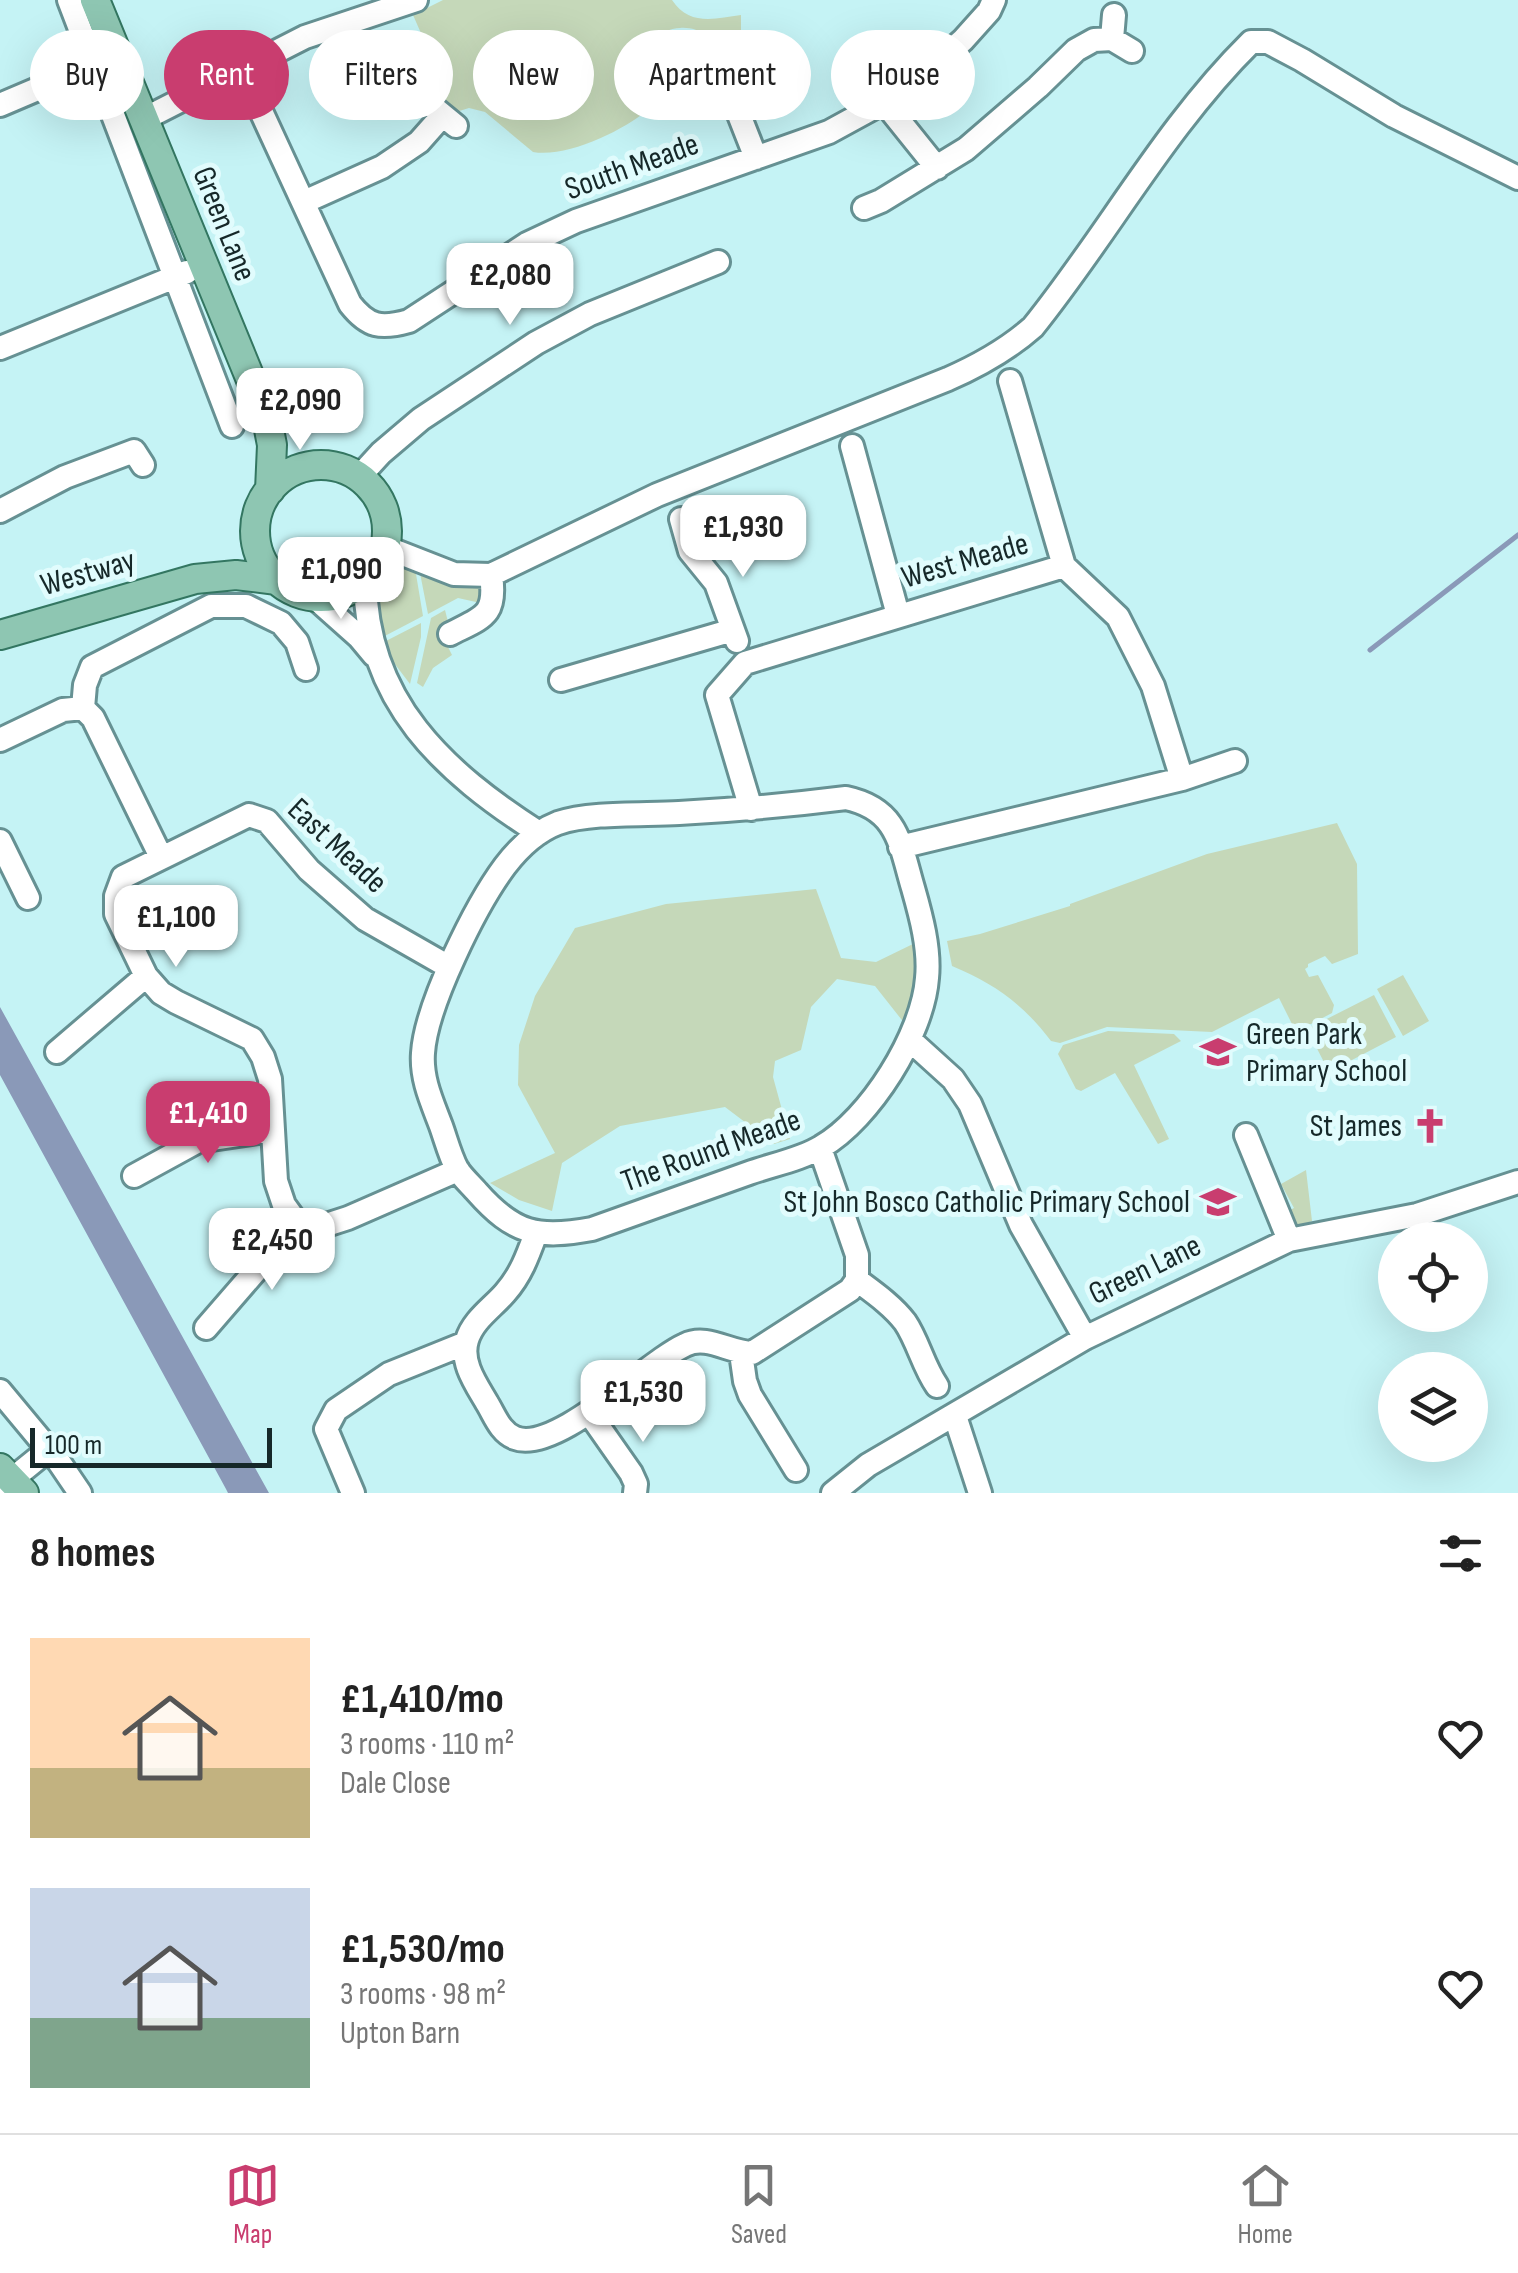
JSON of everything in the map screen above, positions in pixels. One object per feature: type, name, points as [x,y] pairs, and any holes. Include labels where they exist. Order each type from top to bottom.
[{"type":"main road","name":"Green Lane","points":[[95,0],[107,30]]},
{"type":"main road","name":"Green Lane","points":[[144,119],[266,420],[272,445],[270,490]]},
{"type":"main road","name":"Green Lane","points":[[266,420],[299,452],[320,465]]},
{"type":"main road","points":[[320,465],[348,470],[359,477],[381,503],[386,519],[385,547],[378,565],[365,580],[344,593],[326,597],[290,589],[277,580],[260,557],[256,531],[260,506],[270,490],[293,472],[320,465]]},
{"type":"main road","name":"Westway","points":[[195,579],[229,559],[256,531]]},
{"type":"main road","name":"Westway","points":[[0,635],[195,579],[236,576],[277,580]]},
{"type":"street","points":[[69,0],[81,30]]},
{"type":"street","points":[[289,45],[416,0]]},
{"type":"street","name":"South Meade","points":[[971,30],[994,0]]},
{"type":"street","points":[[879,210],[966,150],[1076,50],[1094,40],[1122,45],[1114,15]]},
{"type":"street","points":[[385,547],[454,574],[491,575],[657,496],[989,360],[1033,327],[1174,129],[1251,42],[1268,42],[1394,116],[1518,178]]},
{"type":"street","points":[[0,106],[30,93]]},
{"type":"street","points":[[144,119],[164,109]]},
{"type":"street","points":[[116,120],[232,426]]},
{"type":"street","name":"South Meade","points":[[265,120],[350,304],[360,318],[390,326],[409,321],[546,234],[829,132],[851,120]]},
{"type":"street","points":[[304,202],[382,167],[419,142],[438,120]]},
{"type":"street","points":[[741,120],[756,158]]},
{"type":"street","points":[[898,120],[937,168]]},
{"type":"street","points":[[0,348],[203,266]]},
{"type":"street","points":[[359,477],[381,452],[421,419],[536,343],[590,314],[709,274]]},
{"type":"street","points":[[1010,381],[1064,566]]},
{"type":"street","points":[[852,446],[898,615]]},
{"type":"street","points":[[0,511],[66,477],[134,451],[143,465]]},
{"type":"street","points":[[681,520],[690,551],[716,583],[745,663],[717,694],[750,810]]},
{"type":"street","name":"West Meade","points":[[745,663],[1064,566],[1118,617],[1153,686],[1182,779]]},
{"type":"street","points":[[450,634],[480,619],[492,606],[491,575]]},
{"type":"street","points":[[365,580],[365,605],[376,657]]},
{"type":"street","points":[[313,596],[376,657],[399,702],[433,751],[460,777],[539,834]]},
{"type":"street","points":[[161,857],[93,718],[83,708],[84,684],[92,667],[211,606],[246,606],[281,623],[297,642],[306,669]]},
{"type":"street","points":[[561,680],[733,630]]},
{"type":"street","points":[[0,740],[64,710],[83,708]]},
{"type":"street","points":[[900,847],[1182,779],[1234,761]]},
{"type":"street","name":"The Round Meade","points":[[846,798],[880,811],[893,828],[922,920],[928,976],[910,1040],[864,1110],[820,1148],[592,1229],[562,1235],[536,1232],[514,1226],[496,1214],[458,1170],[425,1082],[424,1039],[449,967],[504,868],[520,848],[539,834],[557,824],[586,818],[750,810],[846,798]]},
{"type":"street","name":"East Meade","points":[[297,1223],[284,1205],[276,1182],[270,1079],[263,1057],[252,1038],[176,1002],[161,993],[146,976],[116,914],[116,896],[123,877],[249,815],[266,821],[309,870],[365,919],[449,967]]},
{"type":"street","points":[[0,841],[28,898]]},
{"type":"street","points":[[58,1052],[146,976]]},
{"type":"street","points":[[910,1040],[953,1079],[970,1104],[1021,1225],[1086,1338]]},
{"type":"street","points":[[134,1176],[198,1141],[272,1130]]},
{"type":"street","points":[[1246,1136],[1289,1240]]},
{"type":"street","points":[[536,1232],[523,1268],[472,1328],[466,1343],[468,1366],[504,1432],[530,1441],[589,1412],[685,1345],[707,1342],[752,1353],[850,1290],[857,1280],[856,1254],[820,1148]]},
{"type":"street","points":[[206,1328],[297,1223],[317,1228],[333,1223],[458,1170]]},
{"type":"street","name":"Green Lane","points":[[833,1493],[868,1465],[1086,1338],[1289,1240],[1417,1215],[1518,1182]]},
{"type":"street","points":[[857,1280],[906,1323],[932,1379],[905,1384]]},
{"type":"street","points":[[364,1492],[326,1429],[336,1410],[389,1374],[466,1343]]},
{"type":"street","points":[[741,1353],[750,1394],[796,1470]]},
{"type":"street","points":[[0,1391],[80,1493]]},
{"type":"street","points":[[589,1412],[631,1473],[635,1493]]},
{"type":"street","points":[[955,1416],[980,1493]]},
{"type":"street","points":[[9,1482],[48,1450]]},
{"type":"green space","points":[[443,0],[672,0],[694,17],[741,15],[741,30],[614,30],[614,120],[633,120],[594,141],[547,153],[533,152],[495,120],[594,120],[594,30],[473,30],[473,109],[456,112],[453,30],[420,30],[413,15]]},
{"type":"green space","points":[[415,568],[423,616],[379,639],[375,605],[378,585],[393,571]]},
{"type":"green space","points":[[419,568],[478,586],[484,591],[485,604],[458,598],[428,614]]},
{"type":"green space","points":[[445,610],[449,626],[442,635],[452,655],[433,668],[423,687],[417,683],[431,618]]},
{"type":"green space","points":[[421,623],[421,637],[410,684],[384,642]]},
{"type":"green space","points":[[1337,823],[1357,864],[1358,954],[1332,964],[1325,956],[1308,964],[1305,969],[1309,977],[1318,975],[1334,1005],[1332,1013],[1311,1024],[1292,1024],[1279,998],[1212,1032],[1107,1027],[1060,1043],[1051,1041],[1007,996],[952,966],[947,941],[1070,906],[1207,854]]},
{"type":"green space","points":[[816,889],[841,958],[876,962],[915,943],[917,981],[905,1024],[875,986],[837,979],[811,1007],[801,1050],[775,1061],[773,1077],[790,1139],[774,1144],[725,1107],[620,1126],[562,1163],[552,1211],[519,1200],[490,1183],[555,1153],[518,1085],[519,1045],[535,996],[575,928],[666,904]]},
{"type":"green space","points":[[1403,975],[1429,1021],[1403,1036],[1377,989]]},
{"type":"green space","points":[[1374,995],[1396,1037],[1329,1072],[1307,1029]]},
{"type":"green space","points":[[1108,1031],[1174,1034],[1181,1041],[1134,1065],[1169,1139],[1158,1144],[1115,1073],[1081,1091],[1076,1089],[1058,1054],[1063,1045]]},
{"type":"green space","points":[[1306,1170],[1312,1221],[1289,1229],[1282,1214],[1294,1208],[1281,1184]]},
{"type":"water","points":[[0,1007],[269,1493],[228,1493],[0,1075]]},
{"type":"waterway","points":[[1370,650],[1518,535]]},
{"type":"place","name":"Green Park Primary School","points":[[1218,1052]]},
{"type":"place","name":"St James","points":[[1430,1126]]},
{"type":"place","name":"St John Bosco Catholic Primary School","points":[[1218,1202]]}]
